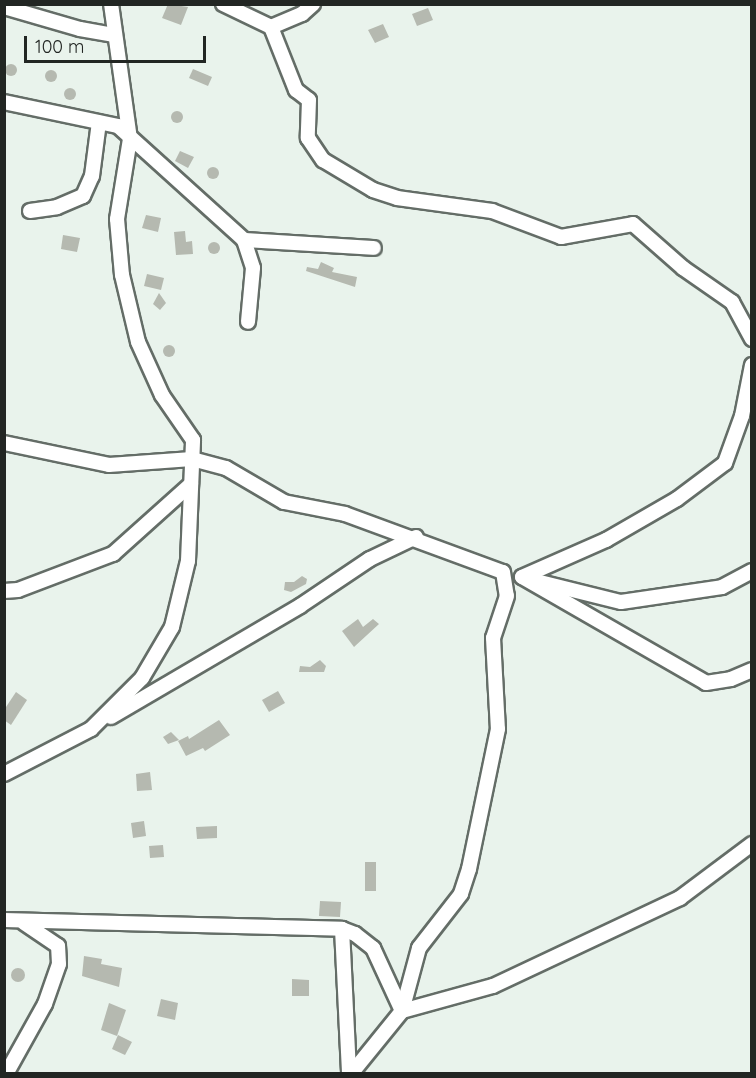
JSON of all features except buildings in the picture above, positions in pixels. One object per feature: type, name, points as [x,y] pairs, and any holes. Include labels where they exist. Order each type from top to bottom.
[{"type":"street","points":[[91,729],[142,678],[172,627],[188,561],[193,440],[162,395],[138,342],[122,275],[117,219],[130,139],[111,4]]},
{"type":"street","points":[[223,4],[271,27],[296,90],[309,100],[308,138],[323,160],[373,190],[397,198],[492,211],[561,237],[633,224],[683,268],[732,302],[752,339]]},
{"type":"street","points":[[271,27],[302,14],[313,4]]},
{"type":"street","points":[[4,7],[80,29],[114,34]]},
{"type":"street","points":[[4,102],[118,126],[244,240],[253,268],[248,322]]},
{"type":"street","points":[[30,211],[57,207],[83,196],[92,176],[99,122]]},
{"type":"street","points":[[244,240],[374,248]]},
{"type":"street","points":[[522,577],[606,540],[677,499],[725,463],[742,416],[752,365]]},
{"type":"street","points":[[4,443],[109,465],[192,459],[226,468],[284,502],[345,514],[416,537],[503,572],[621,602],[722,587],[752,571]]},
{"type":"street","points":[[4,591],[18,590],[113,554],[191,484]]},
{"type":"street","points":[[4,774],[91,729],[300,606],[370,559],[416,537]]},
{"type":"street","points":[[350,1074],[402,1011],[419,948],[446,917],[461,894],[469,869],[498,729],[493,638],[507,596],[503,572]]},
{"type":"street","points":[[522,577],[706,683],[731,679],[752,670]]},
{"type":"street","points":[[402,1011],[493,986],[680,898],[752,844]]},
{"type":"street","points":[[4,920],[342,929],[355,934],[373,948],[402,1011]]},
{"type":"street","points":[[6,1074],[45,1004],[59,964],[58,946],[20,921]]},
{"type":"street","points":[[342,929],[350,1074]]}]
